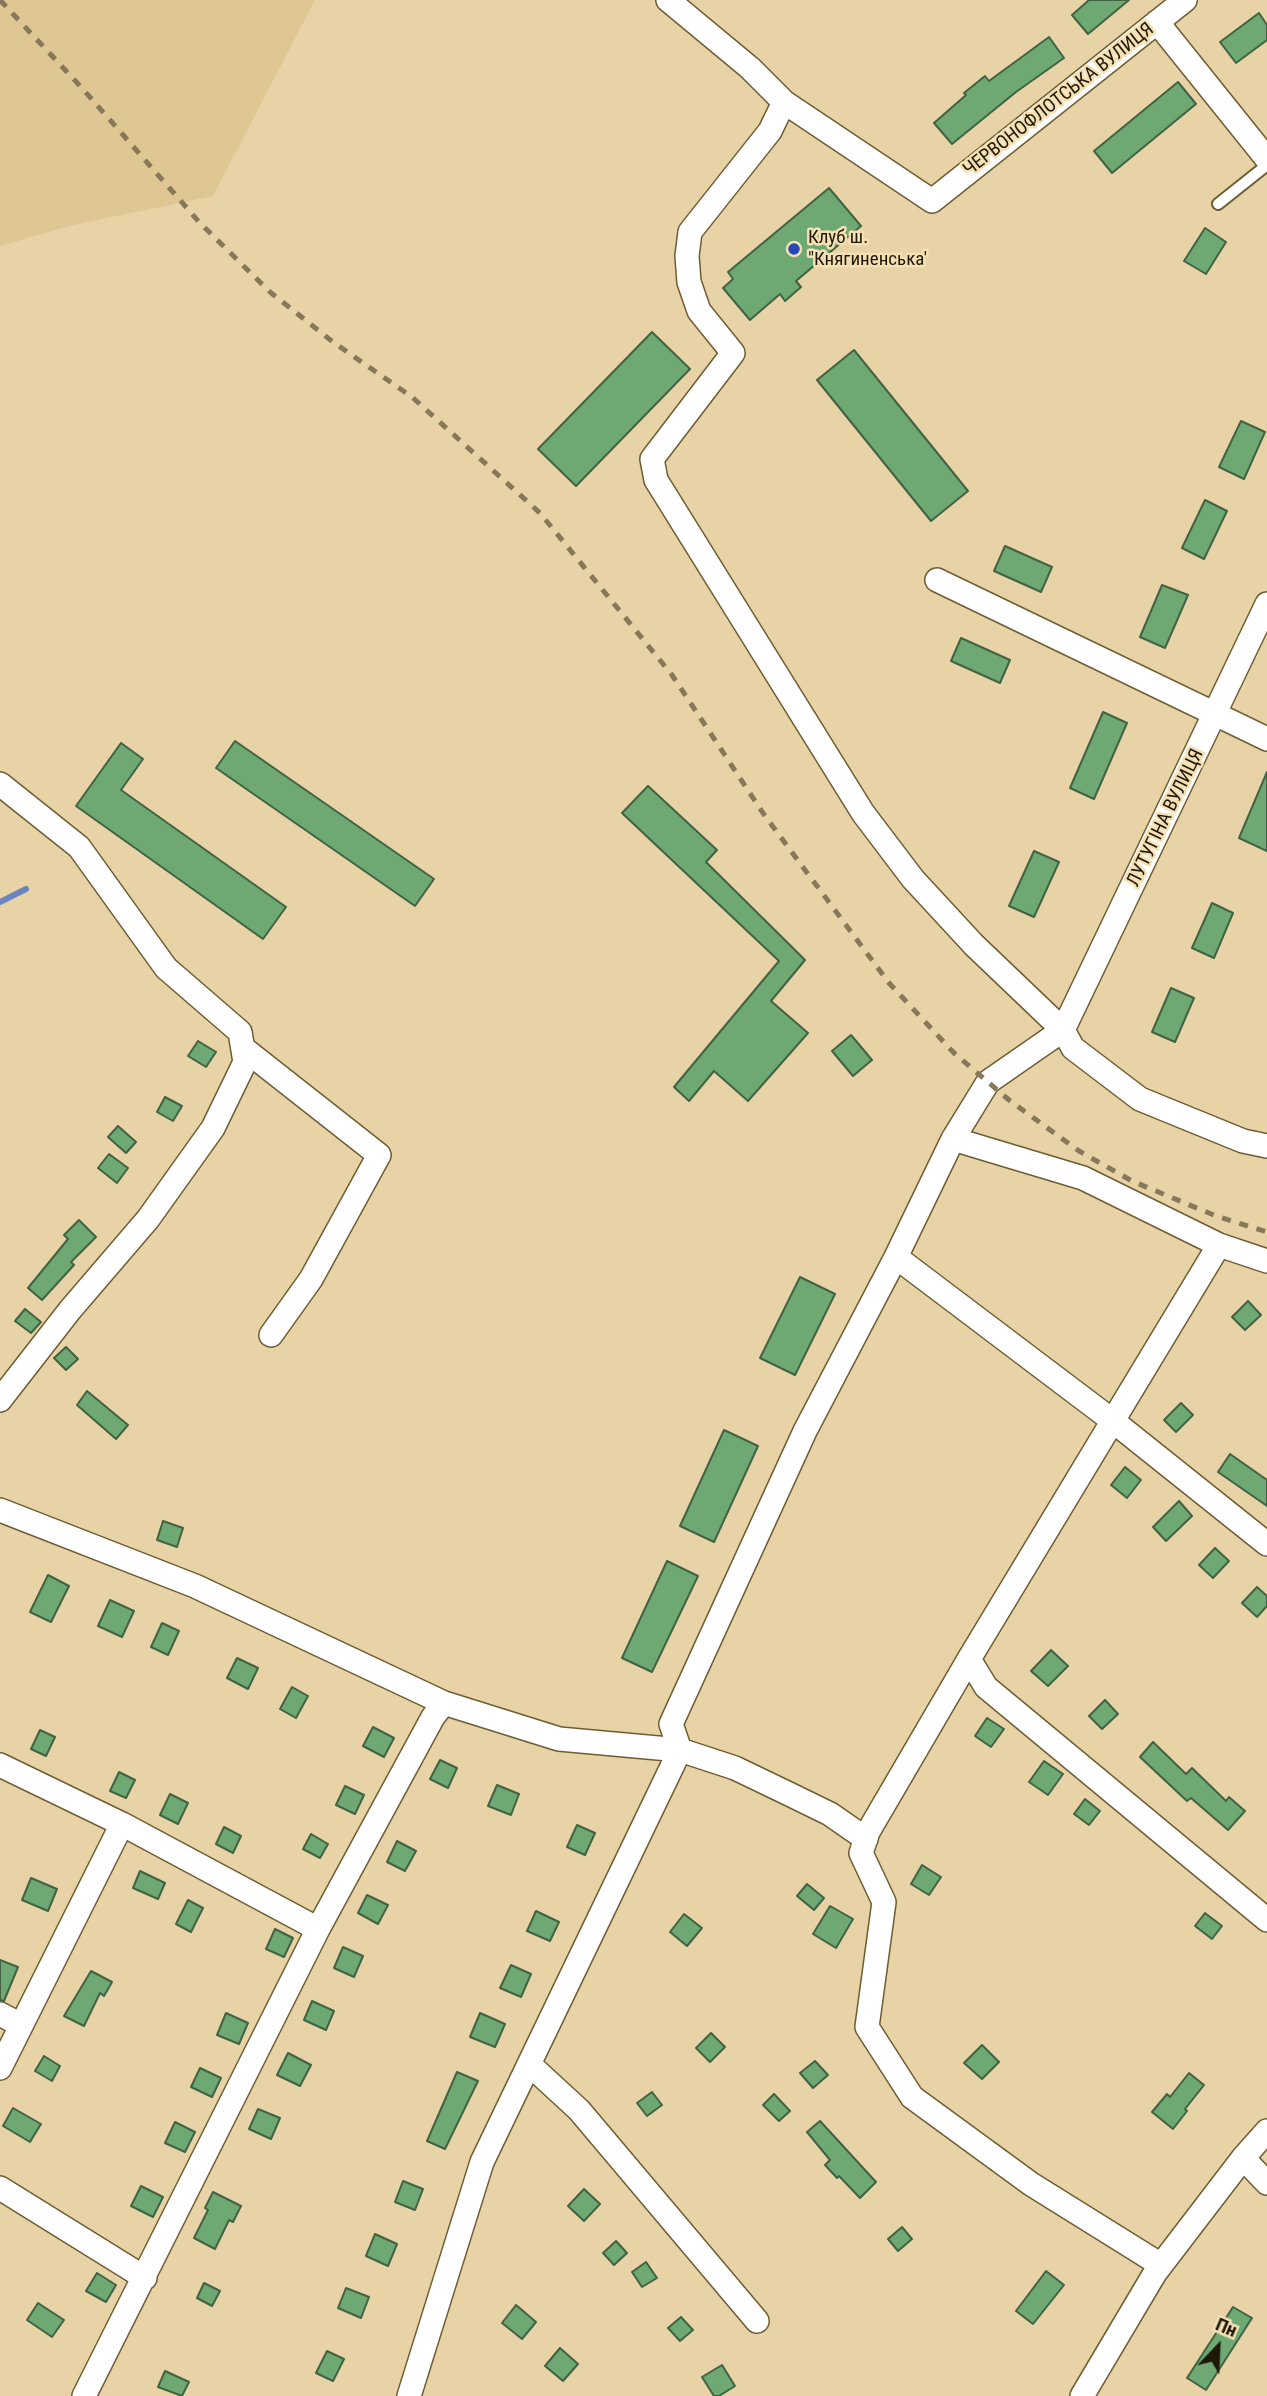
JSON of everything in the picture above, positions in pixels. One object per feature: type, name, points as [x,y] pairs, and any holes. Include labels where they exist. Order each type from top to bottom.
[{"type":"street","points":[[668,0],[750,68],[784,102],[770,131],[690,232],[687,256],[689,282],[699,311],[733,353],[652,459],[656,480],[863,813],[913,879],[974,945],[1063,1030],[1073,1048],[1140,1100],[1243,1141],[1267,1146]]},
{"type":"street","name":"ЧЕРВОНОФЛОТСЬКА ВУЛИЦЯ","points":[[784,102],[932,201],[1185,0]]},
{"type":"street","points":[[1157,22],[1267,159]]},
{"type":"street","points":[[937,579],[1267,739]]},
{"type":"street","name":"ЛУТУГІНА ВУЛИЦЯ","points":[[1063,1030],[1267,604]]},
{"type":"street","points":[[0,784],[79,847],[166,968],[240,1032],[245,1062],[213,1128],[148,1219],[70,1310],[0,1400]]},
{"type":"street","points":[[409,2396],[482,2162],[680,1751],[671,1724],[806,1431],[896,1257],[953,1139],[988,1082],[1063,1030]]},
{"type":"street","points":[[243,1048],[379,1155],[311,1279],[271,1335]]},
{"type":"street","points":[[953,1139],[1083,1178],[1219,1245],[1267,1261]]},
{"type":"street","points":[[1161,2265],[1031,2184],[912,2097],[867,2027],[884,1902],[861,1853],[866,1839],[969,1659],[1219,1245]]},
{"type":"street","points":[[896,1257],[1113,1421],[1267,1544]]},
{"type":"street","points":[[0,1510],[195,1586],[444,1703],[559,1739],[680,1751],[735,1768],[830,1814],[866,1839]]},
{"type":"street","points":[[969,1659],[986,1688],[1267,1920]]},
{"type":"street","points":[[84,2396],[318,1929],[433,1717],[444,1703]]},
{"type":"street","points":[[0,1765],[121,1824],[318,1929]]},
{"type":"street","points":[[0,2068],[121,1824]]},
{"type":"street","points":[[0,2014],[21,2025]]},
{"type":"street","points":[[529,2064],[579,2109],[757,2322]]},
{"type":"street","points":[[1082,2396],[1161,2265],[1243,2158],[1267,2132]]},
{"type":"street","points":[[1243,2158],[1267,2183]]},
{"type":"street","points":[[0,2188],[145,2278]]},
{"type":"lane","points":[[1218,204],[1267,165]]},
{"type":"shaded area","points":[[0,0],[315,0],[213,196],[69,226],[0,246]]},
{"type":"building","points":[[1089,0],[1129,0],[1088,34],[1072,15]]},
{"type":"building","points":[[1259,13],[1267,25],[1267,40],[1236,63],[1220,42]]},
{"type":"building","points":[[1049,37],[1064,58],[1016,92],[952,144],[934,123],[985,76],[989,81]]},
{"type":"building","points":[[1178,82],[1196,104],[1112,173],[1094,151]]},
{"type":"building","name":"Клуб ш. \"Княгиненська'","points":[[829,188],[861,226],[796,281],[801,287],[785,301],[780,294],[750,320],[723,288],[733,279],[728,272]]},
{"type":"building","points":[[1205,228],[1226,242],[1206,274],[1184,261]]},
{"type":"building","points":[[652,332],[690,369],[576,486],[538,449]]},
{"type":"building","points":[[854,350],[968,491],[931,521],[817,380]]},
{"type":"building","points":[[1241,421],[1265,432],[1244,479],[1219,467]]},
{"type":"building","points":[[1205,500],[1227,511],[1204,559],[1182,548]]},
{"type":"building","points":[[1005,546],[1052,567],[1041,592],[994,571]]},
{"type":"building","points":[[1162,585],[1188,595],[1165,648],[1140,637]]},
{"type":"building","points":[[961,638],[1010,660],[1000,683],[951,661]]},
{"type":"building","points":[[1103,712],[1127,723],[1094,799],[1070,788]]},
{"type":"building","points":[[235,741],[434,879],[415,906],[216,768]]},
{"type":"building","points":[[121,743],[143,759],[121,790],[286,907],[263,939],[76,806]]},
{"type":"building","points":[[1267,772],[1267,851],[1239,838]]},
{"type":"building","points":[[648,786],[717,850],[706,862],[805,960],[771,1001],[808,1033],[748,1101],[714,1071],[689,1101],[674,1087],[779,961],[622,813]]},
{"type":"building","points":[[1034,851],[1059,862],[1034,917],[1009,906]]},
{"type":"building","points":[[1212,903],[1233,913],[1214,958],[1192,948]]},
{"type":"building","points":[[1171,988],[1194,998],[1175,1042],[1152,1032]]},
{"type":"building","points":[[851,1035],[872,1060],[853,1076],[832,1051]]},
{"type":"building","points":[[198,1041],[216,1052],[206,1067],[188,1056]]},
{"type":"building","points":[[165,1097],[182,1106],[173,1121],[157,1112]]},
{"type":"building","points":[[118,1126],[136,1142],[126,1153],[108,1137]]},
{"type":"building","points":[[109,1154],[128,1168],[117,1183],[98,1168]]},
{"type":"building","points":[[79,1220],[96,1237],[71,1262],[74,1265],[42,1300],[28,1288],[68,1239],[64,1235]]},
{"type":"building","points":[[800,1277],[835,1294],[795,1375],[760,1358]]},
{"type":"building","points":[[1248,1301],[1261,1315],[1245,1330],[1232,1317]]},
{"type":"building","points":[[25,1309],[41,1322],[31,1333],[15,1321]]},
{"type":"building","points":[[66,1347],[78,1359],[66,1370],[54,1358]]},
{"type":"building","points":[[87,1391],[128,1425],[116,1439],[77,1405]]},
{"type":"building","points":[[1181,1403],[1193,1415],[1176,1432],[1164,1420]]},
{"type":"building","points":[[724,1430],[758,1446],[714,1542],[680,1526]]},
{"type":"building","points":[[1230,1454],[1267,1480],[1267,1506],[1218,1472]]},
{"type":"building","points":[[1125,1467],[1141,1480],[1127,1498],[1111,1485]]},
{"type":"building","points":[[1179,1501],[1192,1516],[1166,1541],[1153,1527]]},
{"type":"building","points":[[163,1521],[183,1528],[177,1547],[157,1540]]},
{"type":"building","points":[[1215,1548],[1229,1561],[1213,1578],[1199,1565]]},
{"type":"building","points":[[667,1561],[698,1576],[652,1672],[622,1658]]},
{"type":"building","points":[[48,1575],[69,1586],[51,1622],[30,1612]]},
{"type":"building","points":[[1257,1587],[1267,1596],[1267,1606],[1257,1617],[1242,1603]]},
{"type":"building","points":[[110,1600],[134,1611],[122,1637],[98,1626]]},
{"type":"building","points":[[162,1623],[179,1631],[168,1655],[151,1647]]},
{"type":"building","points":[[1051,1650],[1068,1666],[1048,1686],[1031,1671]]},
{"type":"building","points":[[237,1658],[258,1668],[248,1689],[227,1678]]},
{"type":"building","points":[[292,1687],[308,1696],[296,1718],[280,1709]]},
{"type":"building","points":[[1105,1700],[1118,1714],[1102,1729],[1089,1716]]},
{"type":"building","points":[[987,1718],[1004,1729],[991,1747],[975,1736]]},
{"type":"building","points":[[373,1727],[394,1738],[384,1757],[363,1746]]},
{"type":"building","points":[[40,1730],[55,1737],[46,1756],[31,1749]]},
{"type":"building","points":[[1153,1742],[1186,1774],[1192,1768],[1226,1801],[1229,1797],[1245,1811],[1228,1830],[1191,1798],[1187,1801],[1140,1757]]},
{"type":"building","points":[[440,1760],[457,1768],[448,1788],[430,1779]]},
{"type":"building","points":[[1044,1761],[1063,1774],[1048,1795],[1029,1782]]},
{"type":"building","points":[[119,1772],[135,1780],[126,1798],[110,1791]]},
{"type":"building","points":[[497,1785],[519,1794],[511,1815],[488,1806]]},
{"type":"building","points":[[345,1786],[364,1795],[355,1814],[336,1805]]},
{"type":"building","points":[[170,1794],[188,1803],[178,1824],[160,1815]]},
{"type":"building","points":[[1085,1799],[1100,1811],[1089,1825],[1074,1814]]},
{"type":"building","points":[[577,1825],[595,1833],[585,1855],[567,1847]]},
{"type":"building","points":[[224,1827],[241,1836],[233,1853],[216,1844]]},
{"type":"building","points":[[311,1834],[328,1844],[320,1858],[303,1849]]},
{"type":"building","points":[[397,1841],[416,1851],[405,1871],[387,1862]]},
{"type":"building","points":[[922,1865],[941,1877],[929,1895],[911,1884]]},
{"type":"building","points":[[140,1871],[165,1883],[158,1899],[133,1888]]},
{"type":"building","points":[[31,1878],[57,1889],[48,1911],[22,1900]]},
{"type":"building","points":[[807,1884],[824,1898],[814,1910],[797,1896]]},
{"type":"building","points":[[367,1895],[388,1905],[378,1924],[358,1913]]},
{"type":"building","points":[[188,1900],[203,1908],[191,1932],[176,1924]]},
{"type":"building","points":[[830,1906],[853,1919],[836,1948],[813,1934]]},
{"type":"building","points":[[536,1911],[559,1922],[550,1941],[527,1931]]},
{"type":"building","points":[[1205,1913],[1222,1926],[1212,1939],[1195,1926]]},
{"type":"building","points":[[684,1914],[702,1928],[687,1946],[670,1932]]},
{"type":"building","points":[[275,1929],[293,1938],[284,1957],[266,1949]]},
{"type":"building","points":[[343,1947],[363,1956],[354,1977],[334,1968]]},
{"type":"building","points":[[0,1960],[18,1967],[4,2001],[0,2000]]},
{"type":"building","points":[[511,1965],[531,1974],[521,1997],[500,1988]]},
{"type":"building","points":[[91,1971],[112,1982],[104,1996],[100,1993],[84,2026],[64,2016]]},
{"type":"building","points":[[312,2001],[334,2011],[326,2030],[304,2020]]},
{"type":"building","points":[[226,2013],[248,2023],[239,2044],[217,2035]]},
{"type":"building","points":[[480,2013],[505,2024],[495,2047],[470,2037]]},
{"type":"building","points":[[711,2033],[725,2047],[710,2062],[696,2048]]},
{"type":"building","points":[[982,2045],[999,2062],[982,2079],[964,2063]]},
{"type":"building","points":[[288,2053],[311,2065],[300,2086],[277,2075]]},
{"type":"building","points":[[44,2056],[60,2066],[52,2081],[35,2071]]},
{"type":"building","points":[[815,2061],[828,2075],[813,2088],[800,2073]]},
{"type":"building","points":[[200,2068],[221,2078],[212,2097],[191,2087]]},
{"type":"building","points":[[457,2072],[478,2081],[445,2149],[427,2141]]},
{"type":"building","points":[[1189,2073],[1204,2085],[1173,2129],[1152,2112],[1167,2094],[1170,2097]]},
{"type":"building","points":[[652,2092],[662,2105],[647,2116],[637,2103]]},
{"type":"building","points":[[774,2094],[790,2111],[779,2121],[763,2105]]},
{"type":"building","points":[[13,2108],[41,2124],[30,2142],[3,2126]]},
{"type":"building","points":[[258,2109],[280,2118],[271,2139],[249,2129]]},
{"type":"building","points":[[820,2121],[876,2182],[860,2198],[825,2165],[830,2160],[807,2132]]},
{"type":"building","points":[[175,2122],[195,2132],[185,2152],[165,2143]]},
{"type":"building","points":[[403,2181],[423,2189],[415,2210],[395,2202]]},
{"type":"building","points":[[141,2186],[163,2197],[153,2217],[131,2206]]},
{"type":"building","points":[[584,2189],[600,2204],[584,2221],[568,2206]]},
{"type":"building","points":[[213,2192],[241,2206],[233,2222],[229,2220],[215,2249],[194,2238],[208,2210],[205,2208]]},
{"type":"building","points":[[902,2227],[912,2239],[898,2251],[888,2239]]},
{"type":"building","points":[[375,2234],[397,2244],[388,2266],[366,2256]]},
{"type":"building","points":[[616,2241],[627,2253],[614,2265],[603,2253]]},
{"type":"building","points":[[646,2262],[657,2278],[642,2287],[632,2272]]},
{"type":"building","points":[[1046,2271],[1064,2285],[1033,2324],[1016,2311]]},
{"type":"building","points":[[97,2273],[116,2285],[106,2302],[86,2291]]},
{"type":"building","points":[[204,2283],[220,2291],[212,2306],[197,2298]]},
{"type":"building","points":[[346,2288],[369,2297],[361,2318],[338,2308]]},
{"type":"building","points":[[38,2303],[64,2320],[52,2337],[27,2320]]},
{"type":"building","points":[[516,2305],[536,2322],[522,2339],[502,2323]]},
{"type":"building","points":[[1233,2307],[1252,2318],[1206,2390],[1187,2378]]},
{"type":"building","points":[[681,2317],[693,2330],[680,2341],[668,2328]]},
{"type":"building","points":[[560,2348],[578,2364],[563,2381],[545,2366]]},
{"type":"building","points":[[327,2351],[344,2359],[333,2381],[316,2373]]},
{"type":"building","points":[[722,2365],[735,2386],[719,2396],[714,2396],[702,2377]]},
{"type":"building","points":[[165,2371],[189,2382],[182,2396],[158,2387]]},
{"type":"waterway","points":[[0,902],[26,889]]},
{"type":"railway","points":[[0,0],[82,88],[200,223],[270,292],[333,342],[412,397],[540,513],[672,675],[765,816],[889,983],[954,1053],[1009,1100],[1079,1151],[1132,1181],[1216,1216],[1267,1232]]},
{"type":"place","name":"Клуб ш. \"Княгиненська'","points":[[794,249]]}]
